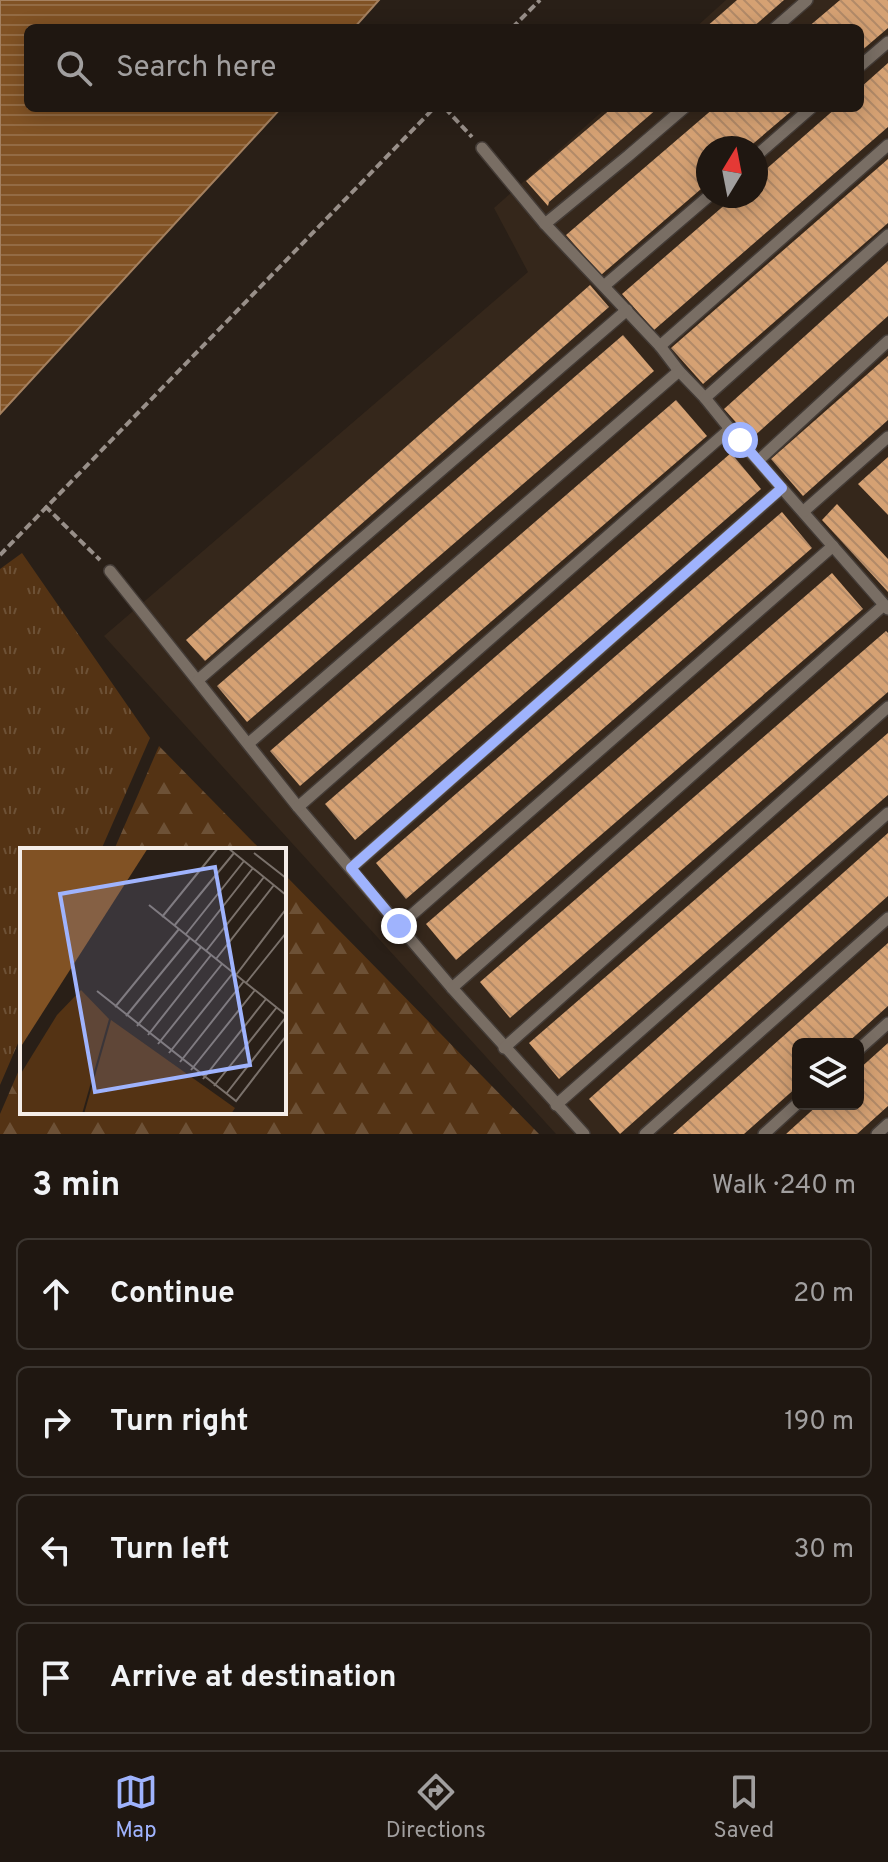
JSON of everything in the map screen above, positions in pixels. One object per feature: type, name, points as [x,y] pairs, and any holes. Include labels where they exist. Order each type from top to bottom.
[{"type":"lane","points":[[780,24],[807,0]]},
{"type":"lane","points":[[864,63],[888,42]]},
{"type":"lane","points":[[545,224],[679,112]]},
{"type":"lane","points":[[768,146],[806,112]]},
{"type":"lane","points":[[660,346],[888,145]]},
{"type":"lane","points":[[452,988],[886,607],[660,346],[545,224],[482,148]]},
{"type":"lane","points":[[604,286],[696,207]]},
{"type":"lane","points":[[705,398],[888,235]]},
{"type":"lane","points":[[198,680],[627,310]]},
{"type":"lane","points":[[759,460],[888,341]]},
{"type":"lane","points":[[249,743],[679,371]]},
{"type":"lane","points":[[298,807],[730,429]]},
{"type":"lane","points":[[804,511],[888,437]]},
{"type":"lane","points":[[351,868],[782,488]]},
{"type":"lane","points":[[399,926],[833,546]]},
{"type":"lane","points":[[110,571],[298,807],[504,1048],[584,1134]]},
{"type":"lane","points":[[504,1048],[888,707]]},
{"type":"lane","points":[[556,1105],[888,813]]},
{"type":"lane","points":[[645,1134],[888,918]]},
{"type":"lane","points":[[864,1045],[888,1023]]},
{"type":"lane","points":[[764,1134],[792,1108]]},
{"type":"lane","points":[[877,1134],[888,1124]]},
{"type":"path","points":[[516,24],[540,0]]},
{"type":"path","points":[[0,555],[430,112]]},
{"type":"path","points":[[449,112],[482,148]]},
{"type":"path","points":[[45,506],[110,571]]},
{"type":"shaded area","points":[[0,0],[379,0],[358,24],[24,24],[24,112],[277,112],[0,414]]},
{"type":"shaded area","points":[[726,0],[888,0],[888,1134],[556,1134],[104,636],[528,272],[494,208],[602,112],[864,112],[864,24],[699,24]]},
{"type":"green space","points":[[22,553],[150,738],[102,848],[20,848],[20,1039],[0,1085],[0,569]]},
{"type":"green space","points":[[159,746],[259,848],[115,848]]},
{"type":"green space","points":[[286,876],[539,1134],[0,1134],[0,1114],[20,1068],[20,1114],[286,1114]]},
{"type":"building","points":[[737,0],[784,0],[757,24],[710,24]]},
{"type":"building","points":[[840,0],[888,0],[888,28],[864,49],[864,24],[812,24]]},
{"type":"building","points":[[888,63],[888,127],[654,330],[622,294],[721,208],[768,208],[768,168],[831,112],[864,112],[864,84]]},
{"type":"building","points":[[607,112],[653,112],[548,206],[526,181]]},
{"type":"building","points":[[709,112],[790,112],[762,136],[696,136],[696,193],[601,275],[566,235]]},
{"type":"building","points":[[888,159],[888,223],[703,384],[671,348]]},
{"type":"building","points":[[888,261],[888,316],[751,439],[724,409]]},
{"type":"building","points":[[590,285],[609,307],[205,661],[186,640]]},
{"type":"building","points":[[623,335],[654,371],[247,722],[217,686]]},
{"type":"building","points":[[888,356],[888,420],[803,496],[771,459]]},
{"type":"building","points":[[676,400],[707,436],[300,786],[270,751]]},
{"type":"building","points":[[731,453],[761,489],[355,840],[325,804]]},
{"type":"building","points":[[888,457],[888,515],[858,484]]},
{"type":"building","points":[[837,504],[888,559],[888,592],[822,520]]},
{"type":"building","points":[[782,512],[812,548],[406,899],[376,863]]},
{"type":"building","points":[[832,573],[863,609],[456,960],[426,924]]},
{"type":"building","points":[[886,631],[888,692],[510,1018],[480,982]]},
{"type":"building","points":[[888,733],[888,795],[559,1079],[529,1043]]},
{"type":"building","points":[[888,833],[888,896],[620,1134],[589,1099]]},
{"type":"building","points":[[888,943],[888,1006],[853,1038],[792,1038],[792,1091],[744,1134],[673,1134]]},
{"type":"building","points":[[888,1043],[888,1106],[857,1134],[786,1134],[812,1110],[864,1110],[864,1065]]},
{"type":"route","points":[[399,926],[351,868],[782,488],[740,440]]}]
